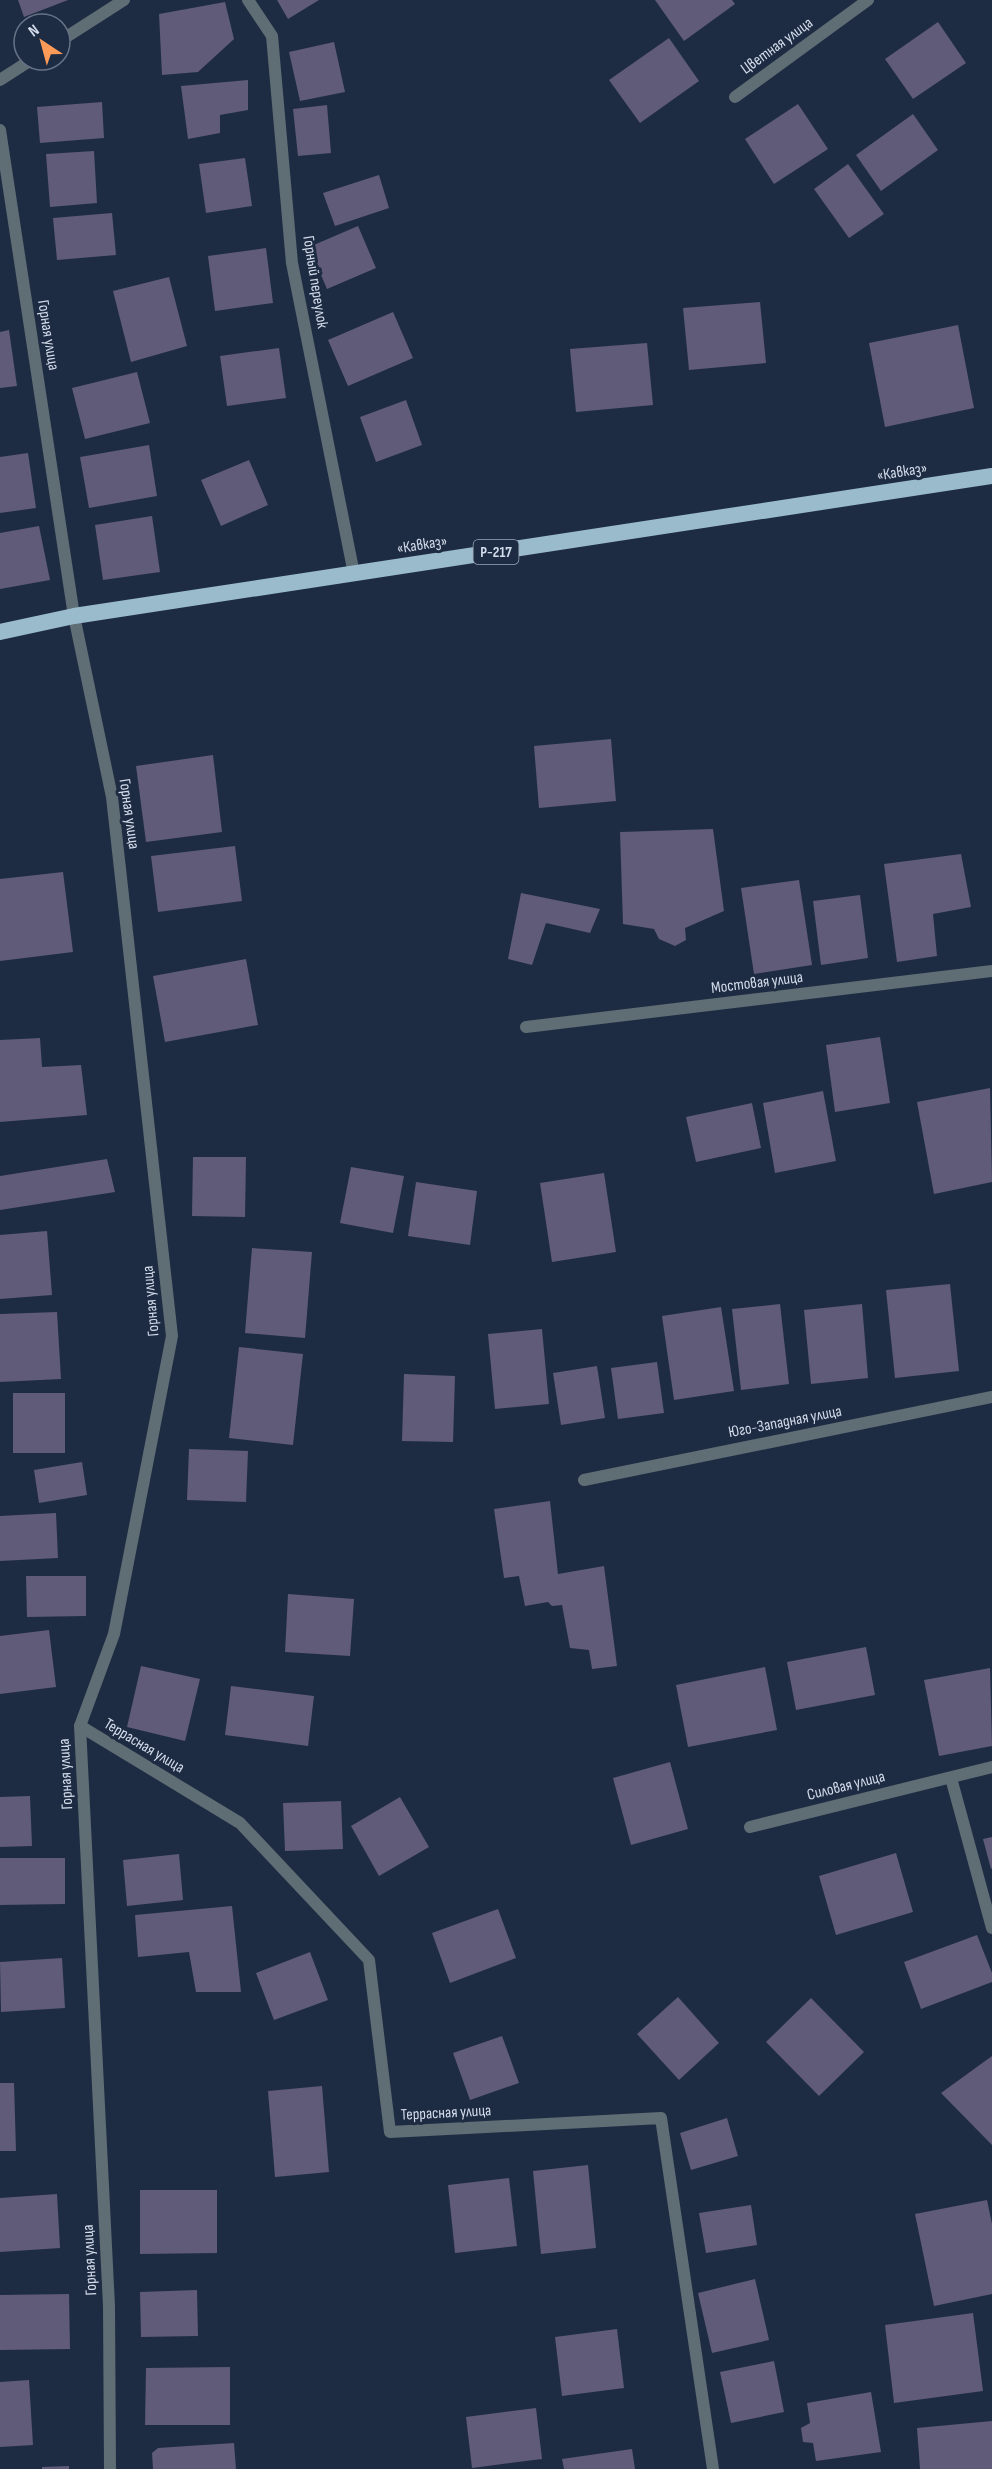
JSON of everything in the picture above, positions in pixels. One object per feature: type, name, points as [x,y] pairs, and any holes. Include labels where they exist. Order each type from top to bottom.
[{"type":"highway","name":"«Кавказ»","points":[[0,632],[74,616],[992,476]]},
{"type":"street","points":[[72,33],[124,0]]},
{"type":"street","name":"Горный переулок","points":[[248,0],[272,36],[292,263],[354,574]]},
{"type":"street","name":"Цветная улица","points":[[735,97],[868,0]]},
{"type":"street","name":"Горная улица","points":[[0,130],[74,616],[112,797],[172,1336],[114,1634],[80,1726],[109,2306],[110,2469]]},
{"type":"street","name":"Мостовая улица","points":[[526,1027],[992,971]]},
{"type":"street","name":"Юго-Западная улица","points":[[584,1480],[992,1397]]},
{"type":"street","name":"Террасная улица","points":[[80,1726],[240,1823],[369,1960],[390,2132],[661,2118],[713,2469]]},
{"type":"street","name":"Силовая улица","points":[[750,1827],[992,1767]]},
{"type":"street","points":[[951,1778],[992,1928]]},
{"type":"building","points":[[18,0],[68,0],[37,12],[22,12]]},
{"type":"building","points":[[277,0],[319,0],[288,19]]},
{"type":"building","points":[[655,0],[732,0],[735,4],[684,41]]},
{"type":"building","points":[[225,2],[234,39],[198,72],[162,75],[159,14]]},
{"type":"building","points":[[938,22],[966,63],[913,99],[885,59]]},
{"type":"building","points":[[669,38],[699,81],[640,123],[609,80]]},
{"type":"building","points":[[334,42],[345,92],[300,101],[289,52]]},
{"type":"building","points":[[248,80],[248,110],[220,115],[220,133],[188,139],[181,86]]},
{"type":"building","points":[[102,102],[104,138],[40,143],[37,107]]},
{"type":"building","points":[[798,104],[828,149],[774,184],[745,139]]},
{"type":"building","points":[[327,105],[331,153],[298,156],[293,109]]},
{"type":"building","points":[[913,114],[938,150],[881,191],[856,155]]},
{"type":"building","points":[[94,151],[97,203],[50,207],[46,154]]},
{"type":"building","points":[[245,158],[252,206],[206,213],[199,164]]},
{"type":"building","points":[[848,164],[884,214],[849,238],[814,189]]},
{"type":"building","points":[[379,175],[389,208],[335,226],[323,193]]},
{"type":"building","points":[[112,213],[116,255],[57,260],[53,218]]},
{"type":"building","points":[[358,226],[376,268],[327,289],[309,247]]},
{"type":"building","points":[[266,248],[273,303],[215,311],[208,256]]},
{"type":"building","points":[[169,277],[187,346],[131,362],[113,291]]},
{"type":"building","points":[[760,302],[766,363],[689,370],[683,308]]},
{"type":"building","points":[[393,312],[413,358],[348,386],[328,340]]},
{"type":"building","points":[[958,325],[974,408],[885,427],[869,343]]},
{"type":"building","points":[[9,330],[17,386],[0,388],[0,332]]},
{"type":"building","points":[[647,343],[653,405],[576,412],[570,349]]},
{"type":"building","points":[[279,348],[286,398],[227,406],[220,356]]},
{"type":"building","points":[[137,372],[150,423],[85,439],[72,388]]},
{"type":"building","points":[[406,400],[422,445],[376,462],[360,417]]},
{"type":"building","points":[[149,445],[157,496],[89,508],[80,457]]},
{"type":"building","points":[[28,453],[36,508],[0,513],[0,457]]},
{"type":"building","points":[[249,460],[268,505],[221,526],[201,480]]},
{"type":"building","points":[[152,516],[160,572],[103,580],[95,525]]},
{"type":"building","points":[[39,526],[50,580],[0,589],[0,533]]},
{"type":"building","points":[[611,739],[616,801],[539,808],[534,746]]},
{"type":"building","points":[[213,755],[222,832],[146,842],[136,766]]},
{"type":"building","points":[[713,829],[724,911],[685,928],[686,940],[675,946],[659,939],[654,929],[623,924],[620,832]]},
{"type":"building","points":[[235,846],[242,901],[158,912],[151,856]]},
{"type":"building","points":[[961,854],[971,907],[933,914],[937,956],[897,962],[884,864]]},
{"type":"building","points":[[63,872],[73,952],[0,961],[0,879]]},
{"type":"building","points":[[799,880],[812,965],[754,974],[741,888]]},
{"type":"building","points":[[521,893],[600,909],[590,933],[546,923],[532,965],[508,959]]},
{"type":"building","points":[[860,895],[868,958],[821,965],[813,901]]},
{"type":"building","points":[[246,959],[258,1025],[165,1042],[153,976]]},
{"type":"building","points":[[880,1037],[890,1103],[835,1112],[826,1045]]},
{"type":"building","points":[[40,1038],[42,1067],[81,1065],[87,1115],[0,1122],[0,1040]]},
{"type":"building","points":[[990,1088],[992,1182],[934,1194],[917,1102]]},
{"type":"building","points":[[823,1091],[836,1161],[775,1173],[763,1103]]},
{"type":"building","points":[[752,1103],[761,1148],[696,1162],[686,1117]]},
{"type":"building","points":[[193,1157],[246,1157],[245,1217],[192,1216]]},
{"type":"building","points":[[107,1159],[115,1192],[0,1210],[0,1176]]},
{"type":"building","points":[[351,1167],[404,1176],[393,1233],[340,1223]]},
{"type":"building","points":[[604,1173],[616,1252],[552,1262],[540,1183]]},
{"type":"building","points":[[416,1182],[477,1191],[470,1245],[408,1236]]},
{"type":"building","points":[[47,1231],[52,1295],[0,1299],[0,1235]]},
{"type":"building","points":[[252,1248],[312,1252],[305,1338],[245,1333]]},
{"type":"building","points":[[950,1284],[959,1371],[895,1378],[886,1290]]},
{"type":"building","points":[[780,1304],[789,1384],[741,1390],[732,1309]]},
{"type":"building","points":[[862,1304],[868,1378],[811,1384],[804,1310]]},
{"type":"building","points":[[721,1307],[734,1391],[674,1400],[662,1316]]},
{"type":"building","points":[[57,1312],[61,1379],[0,1382],[0,1314]]},
{"type":"building","points":[[542,1329],[549,1404],[495,1409],[488,1334]]},
{"type":"building","points":[[239,1347],[303,1354],[293,1445],[229,1438]]},
{"type":"building","points":[[657,1362],[664,1413],[618,1419],[611,1368]]},
{"type":"building","points":[[597,1366],[605,1418],[561,1425],[553,1373]]},
{"type":"building","points":[[404,1374],[455,1376],[453,1442],[402,1441]]},
{"type":"building","points":[[13,1393],[65,1393],[65,1453],[13,1453]]},
{"type":"building","points":[[189,1449],[248,1451],[246,1502],[187,1500]]},
{"type":"building","points":[[82,1462],[87,1495],[39,1503],[34,1470]]},
{"type":"building","points":[[550,1501],[558,1574],[604,1566],[617,1666],[592,1669],[589,1650],[570,1648],[562,1605],[552,1606],[548,1602],[525,1606],[519,1576],[504,1578],[494,1509]]},
{"type":"building","points":[[56,1513],[58,1558],[0,1561],[0,1516]]},
{"type":"building","points":[[26,1576],[86,1576],[86,1616],[27,1617]]},
{"type":"building","points":[[288,1594],[354,1599],[350,1656],[285,1652]]},
{"type":"building","points":[[49,1630],[56,1687],[0,1694],[0,1636]]},
{"type":"building","points":[[866,1647],[875,1695],[796,1710],[787,1662]]},
{"type":"building","points":[[141,1666],[200,1679],[185,1741],[127,1727]]},
{"type":"building","points":[[765,1667],[777,1730],[688,1747],[676,1685]]},
{"type":"building","points":[[990,1668],[992,1746],[939,1756],[924,1680]]},
{"type":"building","points":[[231,1686],[314,1696],[308,1746],[225,1735]]},
{"type":"building","points":[[670,1762],[688,1829],[631,1845],[613,1778]]},
{"type":"building","points":[[30,1796],[32,1846],[0,1847],[0,1797]]},
{"type":"building","points":[[400,1797],[429,1847],[379,1876],[351,1826]]},
{"type":"building","points":[[341,1801],[343,1849],[285,1851],[283,1803]]},
{"type":"building","points":[[992,1837],[992,1868],[991,1869],[983,1839]]},
{"type":"building","points":[[896,1853],[913,1912],[836,1935],[819,1876]]},
{"type":"building","points":[[179,1854],[183,1900],[127,1906],[123,1860]]},
{"type":"building","points":[[0,1858],[65,1858],[65,1904],[0,1905]]},
{"type":"building","points":[[232,1906],[241,1992],[196,1992],[189,1952],[138,1957],[135,1915]]},
{"type":"building","points":[[498,1909],[516,1958],[450,1983],[432,1933]]},
{"type":"building","points":[[977,1935],[992,1973],[992,1982],[921,2009],[904,1962]]},
{"type":"building","points":[[310,1952],[328,2000],[274,2020],[256,1973]]},
{"type":"building","points":[[62,1958],[65,2008],[1,2012],[0,1962]]},
{"type":"building","points":[[678,1997],[719,2043],[679,2080],[637,2034]]},
{"type":"building","points":[[811,1998],[864,2052],[819,2096],[766,2042]]},
{"type":"building","points":[[502,2036],[519,2083],[470,2100],[453,2053]]},
{"type":"building","points":[[992,2056],[992,2145],[941,2093]]},
{"type":"building","points":[[0,2083],[14,2083],[16,2151],[0,2151]]},
{"type":"building","points":[[322,2086],[329,2172],[275,2177],[268,2091]]},
{"type":"building","points":[[727,2118],[738,2156],[691,2170],[680,2133]]},
{"type":"building","points":[[588,2165],[596,2248],[541,2254],[533,2171]]},
{"type":"building","points":[[509,2178],[517,2246],[455,2253],[448,2185]]},
{"type":"building","points":[[140,2190],[217,2190],[217,2253],[140,2254]]},
{"type":"building","points":[[57,2194],[60,2248],[0,2252],[0,2198]]},
{"type":"building","points":[[987,2200],[992,2224],[992,2294],[934,2306],[915,2214]]},
{"type":"building","points":[[751,2205],[757,2245],[706,2253],[699,2213]]},
{"type":"building","points":[[755,2279],[769,2340],[712,2353],[698,2293]]},
{"type":"building","points":[[197,2290],[198,2336],[141,2337],[140,2292]]},
{"type":"building","points":[[69,2294],[70,2349],[0,2350],[0,2295]]},
{"type":"building","points":[[973,2313],[983,2391],[894,2403],[885,2325]]},
{"type":"building","points":[[617,2329],[624,2388],[562,2396],[555,2337]]},
{"type":"building","points":[[774,2361],[784,2412],[731,2423],[720,2372]]},
{"type":"building","points":[[230,2367],[230,2425],[145,2425],[146,2368]]},
{"type":"building","points":[[29,2380],[33,2445],[0,2447],[0,2382]]},
{"type":"building","points":[[871,2392],[881,2452],[816,2461],[813,2443],[803,2442],[801,2428],[810,2423],[807,2403]]},
{"type":"building","points":[[536,2408],[542,2459],[472,2468],[466,2417]]},
{"type":"building","points":[[992,2421],[992,2469],[920,2469],[917,2428]]},
{"type":"building","points":[[234,2443],[236,2469],[153,2469],[152,2453],[158,2448]]},
{"type":"building","points":[[632,2449],[635,2469],[564,2469],[562,2459]]},
{"type":"building","points":[[69,2466],[69,2469],[42,2469],[42,2467]]}]
